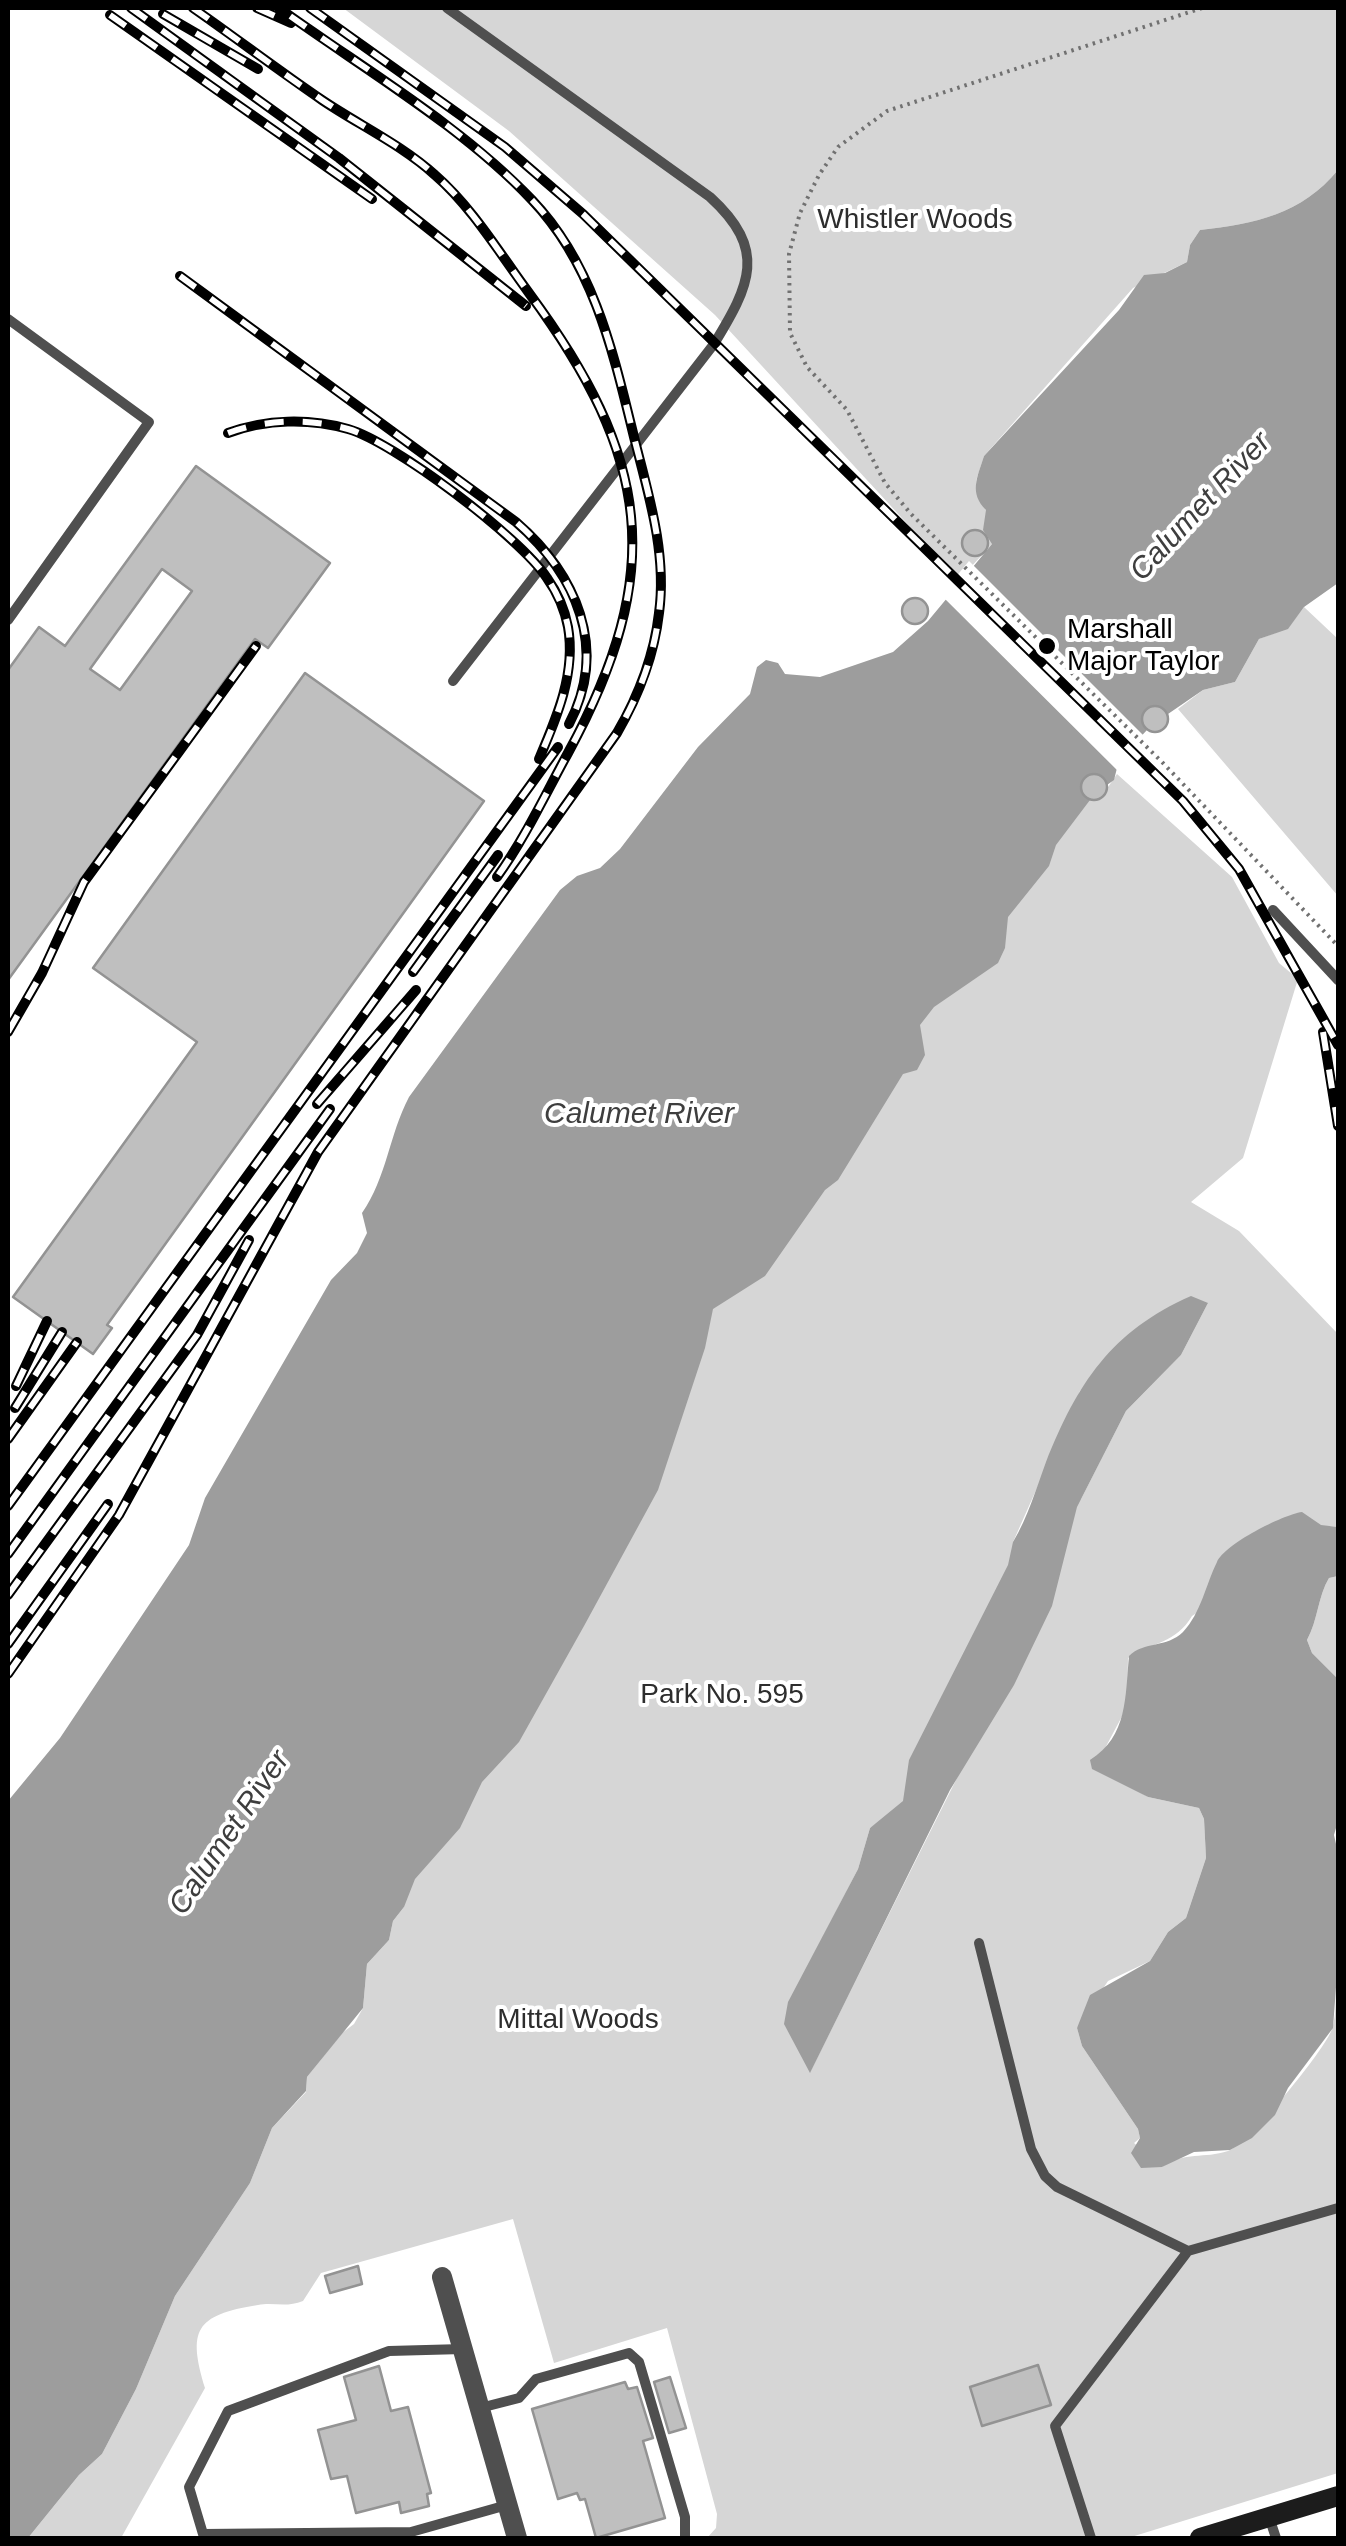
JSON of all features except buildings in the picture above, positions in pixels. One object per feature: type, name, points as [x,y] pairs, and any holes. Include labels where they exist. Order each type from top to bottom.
[{"type":"main road","points":[[1200,2538],[1338,2496]]},
{"type":"street","points":[[442,2277],[517,2538]]},
{"type":"lane","points":[[448,8],[710,198],[732,218],[750,260],[739,303],[714,344],[453,681]]},
{"type":"lane","points":[[8,320],[149,422],[8,620]]},
{"type":"lane","points":[[1274,910],[1338,980]]},
{"type":"lane","points":[[978,1943],[1031,2149],[1046,2176],[1057,2187],[1188,2250]]},
{"type":"lane","points":[[1091,2538],[1055,2426],[1188,2250],[1338,2208]]},
{"type":"lane","points":[[463,2349],[389,2351],[228,2411],[189,2487],[203,2534],[411,2532],[507,2505]]},
{"type":"lane","points":[[480,2408],[520,2398],[536,2379],[610,2354],[628,2353],[639,2362],[685,2516],[685,2538]]},
{"type":"lane","points":[[1269,2517],[1276,2538]]},
{"type":"path","points":[[1202,8],[886,111],[838,148],[800,213],[789,254],[790,334],[807,368],[847,410],[885,484],[910,514],[1190,790],[1338,946]]},
{"type":"green space","name":"Whistler Woods","points":[[343,8],[1338,8],[1338,170],[1293,207],[1258,220],[1200,230],[1190,245],[1187,262],[1133,288],[984,456],[976,484],[989,518],[992,544],[959,580],[715,315],[509,131]]},
{"type":"green space","points":[[1304,607],[1338,639],[1338,896],[1178,709],[1203,690],[1235,682],[1259,639],[1288,628]]},
{"type":"green space","name":"Mittal Woods","points":[[1117,774],[1232,877],[1279,963],[1298,979],[1243,1158],[1191,1202],[1239,1231],[1338,1334],[1338,1527],[1330,1526],[1192,1616],[1179,1632],[1128,1658],[1127,1707],[1103,1752],[1108,1773],[1148,1797],[1199,1808],[1204,1819],[1206,1858],[1186,1918],[1168,1932],[1150,1961],[1108,1981],[1077,2028],[1082,2046],[1138,2129],[1140,2138],[1134,2143],[1162,2167],[1187,2157],[1228,2151],[1268,2115],[1326,2040],[1334,2021],[1338,1960],[1338,2473],[1128,2538],[707,2538],[716,2528],[717,2514],[667,2328],[554,2363],[513,2219],[321,2273],[303,2301],[237,2309],[209,2321],[197,2339],[205,2388],[121,2538],[28,2538],[79,2475],[102,2454],[136,2389],[175,2296],[250,2183],[272,2128],[306,2092],[307,2077],[342,2033],[354,2024],[363,2008],[367,1964],[389,1940],[393,1921],[404,1907],[386,1894],[725,1277],[1088,799],[1102,796]],"holes":[[[1208,1303],[1181,1355],[1126,1411],[1081,1499],[1013,1542],[1080,1391]],[[962,1768],[810,2072],[813,1956],[858,1869],[870,1828]]]},
{"type":"green space","points":[[1338,1576],[1338,1679],[1312,1653],[1307,1640],[1325,1585],[1329,1578]]},
{"type":"water","name":"Calumet River","points":[[1338,170],[1338,583],[1304,607],[1288,629],[1259,639],[1235,682],[1203,690],[1168,714],[1159,706],[1147,708],[1142,720],[1147,730],[1119,760],[1114,780],[1107,785],[1099,774],[1086,776],[1081,788],[1090,800],[1056,845],[1049,866],[1008,917],[1005,948],[998,963],[934,1007],[920,1025],[925,1055],[917,1070],[903,1074],[838,1180],[825,1190],[765,1276],[713,1309],[705,1348],[658,1490],[519,1742],[482,1782],[460,1828],[415,1879],[404,1907],[393,1921],[389,1940],[367,1964],[363,2008],[307,2077],[306,2091],[272,2128],[250,2183],[175,2296],[136,2389],[102,2454],[79,2475],[28,2538],[8,2538],[8,1801],[60,1738],[189,1545],[205,1498],[331,1280],[357,1253],[367,1233],[362,1213],[377,1185],[409,1097],[560,890],[577,876],[600,868],[620,849],[698,747],[750,694],[757,667],[766,660],[778,663],[785,674],[820,677],[893,652],[928,621],[992,544],[983,530],[986,510],[976,491],[984,456],[1119,310],[1144,275],[1165,273],[1187,262],[1190,245],[1200,230],[1258,220],[1293,207]]},
{"type":"water","points":[[1191,1296],[1208,1303],[1181,1355],[1126,1411],[1077,1507],[1052,1606],[1014,1685],[950,1790],[810,2073],[784,2024],[788,2002],[858,1869],[870,1828],[903,1801],[909,1760],[1008,1565],[1013,1542],[1070,1408],[1118,1343],[1163,1310]]},
{"type":"water","points":[[1302,1512],[1321,1525],[1338,1527],[1338,1576],[1329,1578],[1325,1585],[1307,1640],[1312,1653],[1338,1679],[1338,1821],[1334,1835],[1338,1853],[1338,1960],[1333,2028],[1288,2088],[1275,2115],[1252,2138],[1230,2150],[1194,2152],[1162,2167],[1141,2168],[1131,2153],[1140,2138],[1138,2129],[1082,2046],[1077,2028],[1090,1995],[1150,1961],[1168,1932],[1186,1918],[1206,1858],[1204,1819],[1199,1808],[1148,1797],[1092,1769],[1090,1760],[1112,1739],[1118,1727],[1129,1656],[1183,1632],[1199,1607],[1217,1562],[1231,1547],[1268,1524]]},
{"type":"pier","points":[[969,561],[1146,738],[1124,762],[1122,775],[941,595]]},
{"type":"railway","points":[[131,8],[339,158],[526,306]]},
{"type":"railway","points":[[193,8],[322,100],[409,154],[461,201],[569,352],[600,408],[621,463],[631,516],[631,571],[621,627],[600,688],[568,753],[497,877]]},
{"type":"railway","points":[[257,8],[291,23]]},
{"type":"railway","points":[[8,1674],[119,1515],[318,1152],[617,733],[644,675],[657,629],[661,569],[651,504],[610,345],[572,254],[532,200],[475,147],[279,8]]},
{"type":"railway","points":[[310,8],[505,147],[583,214],[1183,801],[1239,869],[1338,1045]]},
{"type":"railway","points":[[163,14],[258,69]]},
{"type":"railway","points":[[110,15],[372,199]]},
{"type":"railway","points":[[180,276],[516,522],[537,542],[570,589],[586,640],[581,696],[569,724]]},
{"type":"railway","points":[[228,433],[257,425],[303,422],[333,425],[369,437],[455,493],[533,560],[560,602],[570,644],[563,694],[539,759]]},
{"type":"railway","points":[[8,1032],[42,973],[84,882],[256,646]]},
{"type":"railway","points":[[8,1506],[558,747]]},
{"type":"railway","points":[[413,972],[498,855]]},
{"type":"railway","points":[[317,1104],[416,990]]},
{"type":"railway","points":[[1323,1032],[1338,1126]]},
{"type":"railway","points":[[8,1554],[330,1109]]},
{"type":"railway","points":[[8,1595],[197,1335],[249,1240]]},
{"type":"railway","points":[[16,1386],[47,1321]]},
{"type":"railway","points":[[15,1408],[62,1332]]},
{"type":"railway","points":[[8,1439],[77,1342]]},
{"type":"railway","points":[[8,1644],[108,1504]]},
{"type":"place","name":"Marshall Major Taylor","points":[[1047,646]]},
{"type":"park label","name":"Park No. 595","points":[[722,1695]]}]
